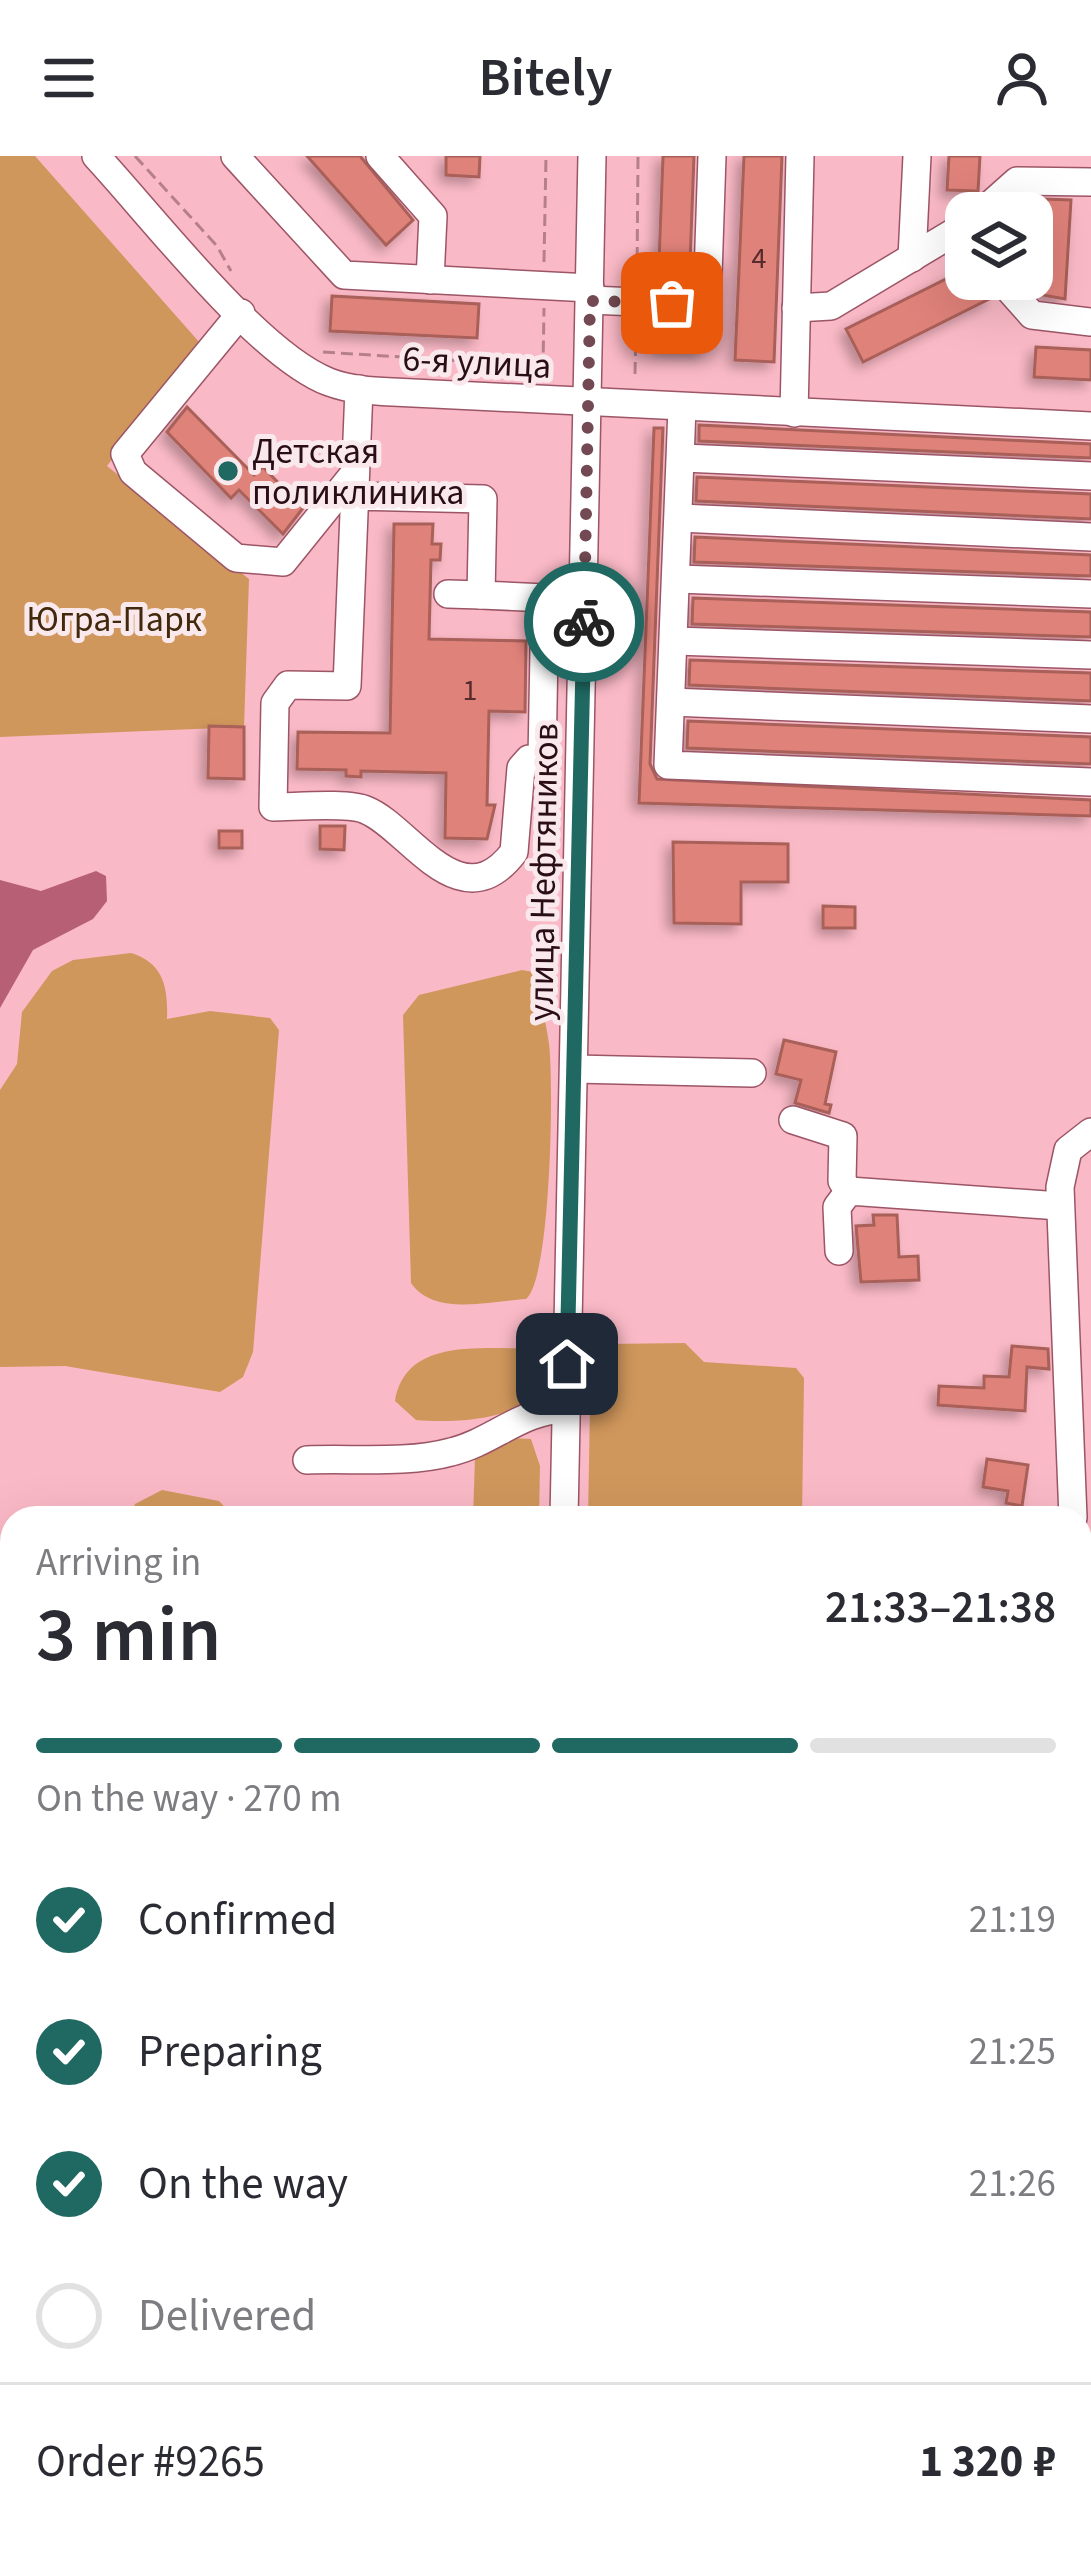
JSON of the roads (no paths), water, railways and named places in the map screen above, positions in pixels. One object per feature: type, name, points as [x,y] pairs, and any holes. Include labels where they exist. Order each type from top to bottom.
[{"type":"street","name":"6-я улица","points":[[97,156],[313,374],[358,389],[1091,426]]},
{"type":"street","points":[[235,156],[344,275],[707,304],[712,156]]},
{"type":"street","points":[[380,156],[433,216],[430,280]]},
{"type":"street","name":"улица Нефтяников","points":[[564,1506],[592,156]]},
{"type":"street","points":[[794,413],[800,156]]},
{"type":"street","points":[[912,258],[917,156]]},
{"type":"street","points":[[1005,192],[1017,181],[1091,182]]},
{"type":"street","points":[[796,308],[831,306],[945,238]]},
{"type":"street","points":[[241,299],[125,454],[133,472],[236,558],[284,562],[354,485]]},
{"type":"street","points":[[1019,300],[1032,315],[1091,322]]},
{"type":"street","points":[[358,389],[347,686],[288,686],[275,703],[273,807],[365,809],[445,871],[479,874],[505,863],[517,838],[521,768],[529,759],[542,759],[544,598]]},
{"type":"street","points":[[682,408],[668,765],[1091,782]]},
{"type":"street","points":[[683,458],[1091,476]]},
{"type":"street","points":[[354,485],[483,500],[481,595]]},
{"type":"street","points":[[680,518],[1091,537]]},
{"type":"street","points":[[678,579],[1091,594]]},
{"type":"street","points":[[448,594],[584,599]]},
{"type":"street","points":[[674,641],[1091,656]]},
{"type":"street","points":[[671,702],[1091,719]]},
{"type":"street","points":[[574,1069],[752,1073]]},
{"type":"street","points":[[794,1120],[843,1136],[842,1181],[849,1192]]},
{"type":"street","points":[[1072,1506],[1060,1206],[1068,1150],[1091,1132]]},
{"type":"street","points":[[849,1192],[1060,1206]]},
{"type":"street","points":[[839,1251],[837,1207],[849,1192]]},
{"type":"street","points":[[308,1460],[441,1455],[468,1448],[533,1412],[566,1409]]},
{"type":"place","name":"Детская поликлиника","points":[[228,471]]},
{"type":"park label","name":"Югра-Парк","points":[[114,618]]}]
